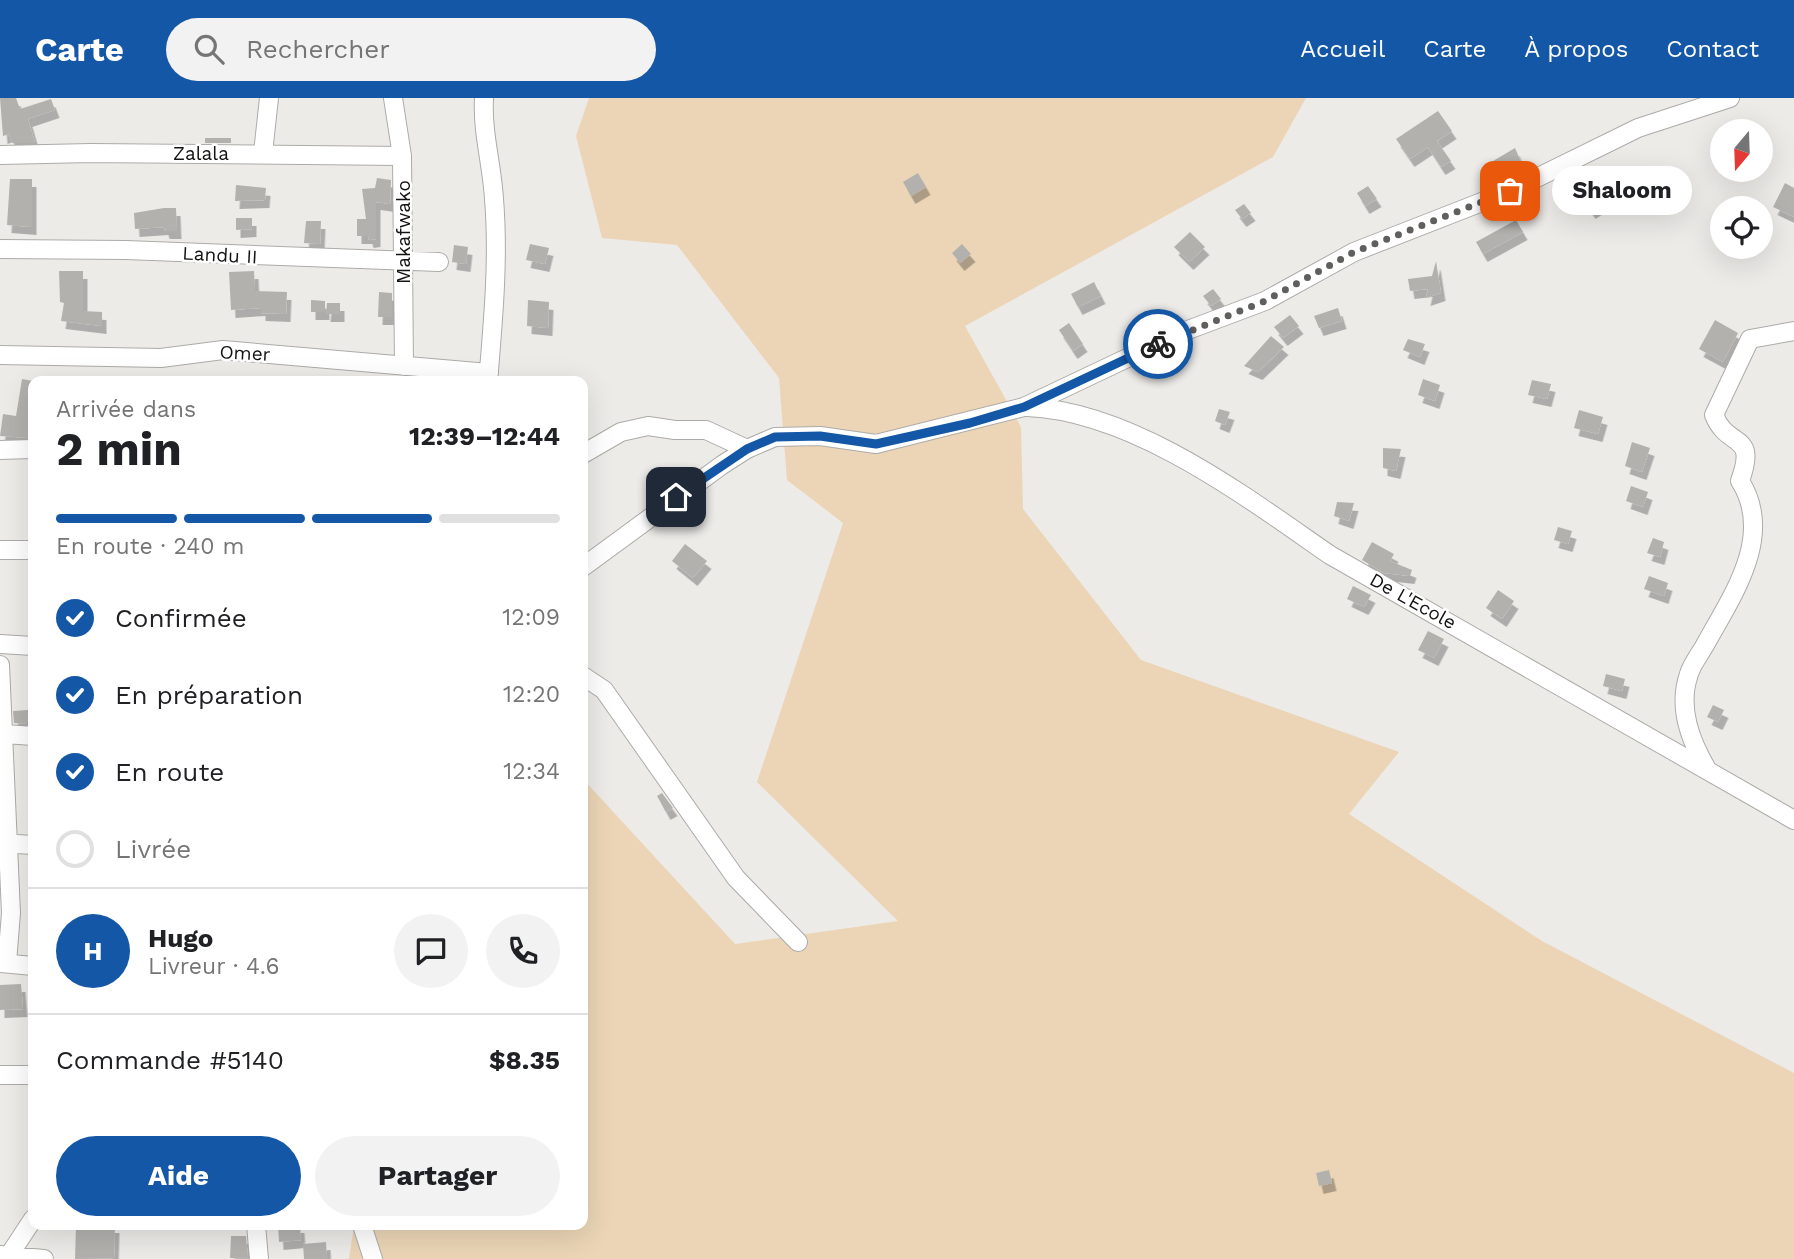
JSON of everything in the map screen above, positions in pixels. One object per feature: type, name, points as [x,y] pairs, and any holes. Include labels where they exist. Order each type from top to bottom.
[{"type":"street","points":[[263,153],[270,98]]},
{"type":"street","name":"Makafwako","points":[[393,98],[402,156],[404,366]]},
{"type":"street","points":[[484,98],[483,136],[495,211],[489,376]]},
{"type":"street","points":[[588,563],[654,512],[747,449],[775,437],[802,435],[876,444],[970,423],[1024,407],[1180,333],[1265,301],[1354,252],[1510,191],[1638,128],[1730,98]]},
{"type":"street","name":"Zalala","points":[[0,155],[263,153],[402,156]]},
{"type":"street","name":"Landu II","points":[[0,249],[126,250],[439,262]]},
{"type":"street","points":[[1710,775],[1688,732],[1685,697],[1689,674],[1735,592],[1755,539],[1751,506],[1740,481],[1748,457],[1743,444],[1720,428],[1714,415],[1750,339],[1794,331]]},
{"type":"street","name":"Omer","points":[[0,355],[161,358],[223,350],[404,366],[481,376]]},
{"type":"street","name":"De L'Ecole","points":[[1024,407],[1045,408],[1087,418],[1159,447],[1271,514],[1330,555],[1710,775],[1794,820]]},
{"type":"street","points":[[588,451],[621,432],[648,426],[675,430],[706,430],[747,449]]},
{"type":"street","points":[[0,450],[28,449]]},
{"type":"street","points":[[0,550],[28,550]]},
{"type":"street","points":[[0,644],[28,646]]},
{"type":"street","points":[[0,665],[5,734],[3,843],[11,913],[4,963],[28,965]]},
{"type":"street","points":[[588,679],[604,690],[736,878],[799,942]]},
{"type":"street","points":[[5,734],[28,736]]},
{"type":"street","points":[[3,843],[28,845]]},
{"type":"street","points":[[0,1075],[28,1075]]},
{"type":"street","points":[[4,1256],[28,1225]]},
{"type":"street","points":[[256,1230],[259,1259]]},
{"type":"street","points":[[364,1230],[373,1259]]},
{"type":"street","points":[[4,1256],[44,1259]]},
{"type":"shaded area","points":[[589,98],[1306,98],[1273,157],[965,326],[1021,427],[1023,509],[1141,660],[1399,752],[1349,814],[1542,941],[1794,1073],[1794,1259],[349,1259],[353,1230],[588,1230],[588,784],[735,944],[898,921],[757,782],[843,523],[787,480],[779,378],[677,245],[602,238],[576,136]]},
{"type":"building","points":[[0,98],[16,98],[20,109],[51,99],[55,110],[28,119],[35,143],[12,143],[9,134],[3,136]]},
{"type":"building","points":[[1438,111],[1452,131],[1437,141],[1451,161],[1441,167],[1428,147],[1410,159],[1396,139]]},
{"type":"building","points":[[205,138],[231,138],[231,143],[205,143]]},
{"type":"building","points":[[1515,148],[1525,171],[1492,186],[1486,174],[1492,172],[1488,164]]},
{"type":"building","points":[[918,173],[926,187],[911,196],[903,182]]},
{"type":"building","points":[[377,178],[391,180],[390,204],[376,202],[376,239],[369,240],[368,236],[357,236],[357,219],[366,219],[362,189],[375,188]]},
{"type":"building","points":[[10,179],[32,179],[32,227],[7,225]]},
{"type":"building","points":[[1785,183],[1794,188],[1794,217],[1773,207]]},
{"type":"building","points":[[236,185],[266,188],[265,200],[235,201]]},
{"type":"building","points":[[1368,186],[1377,199],[1365,206],[1357,193]]},
{"type":"building","points":[[1596,195],[1602,204],[1591,211],[1585,202]]},
{"type":"building","points":[[1244,204],[1251,213],[1242,219],[1235,210]]},
{"type":"building","points":[[176,208],[177,231],[165,231],[164,227],[135,229],[134,213]]},
{"type":"building","points":[[236,218],[252,218],[252,229],[236,230]]},
{"type":"building","points":[[1516,220],[1523,232],[1483,254],[1476,242]]},
{"type":"building","points":[[306,221],[321,221],[320,244],[304,243]]},
{"type":"building","points":[[1190,232],[1205,247],[1189,262],[1174,247]]},
{"type":"building","points":[[530,244],[549,248],[545,264],[526,260]]},
{"type":"building","points":[[962,244],[971,254],[960,263],[952,253]]},
{"type":"building","points":[[454,245],[468,247],[466,264],[452,262]]},
{"type":"building","points":[[1436,261],[1441,293],[1426,298],[1428,289],[1410,291],[1408,279],[1432,276]]},
{"type":"building","points":[[59,271],[83,271],[83,311],[102,312],[102,326],[61,321],[64,303],[60,302]]},
{"type":"building","points":[[254,271],[255,291],[287,292],[286,314],[261,313],[261,308],[231,310],[229,272]]},
{"type":"building","points":[[1094,282],[1101,296],[1078,307],[1071,294]]},
{"type":"building","points":[[1213,289],[1221,299],[1211,306],[1203,296]]},
{"type":"building","points":[[379,292],[392,293],[392,317],[378,317]]},
{"type":"building","points":[[311,300],[325,301],[325,312],[311,312]]},
{"type":"building","points":[[528,300],[549,302],[548,328],[527,326]]},
{"type":"building","points":[[327,303],[340,303],[340,314],[326,314]]},
{"type":"building","points":[[1338,308],[1342,321],[1319,328],[1314,316]]},
{"type":"building","points":[[1290,315],[1299,326],[1283,338],[1274,327]]},
{"type":"building","points":[[1715,320],[1738,333],[1723,362],[1699,349]]},
{"type":"building","points":[[1069,323],[1083,344],[1073,351],[1059,330]]},
{"type":"building","points":[[1271,336],[1284,347],[1258,372],[1244,366]]},
{"type":"building","points":[[1408,339],[1425,344],[1420,357],[1403,350]]},
{"type":"building","points":[[22,379],[28,380],[28,438],[0,436],[3,414],[16,416]]},
{"type":"building","points":[[1423,379],[1440,385],[1435,401],[1418,395]]},
{"type":"building","points":[[1532,380],[1551,384],[1547,399],[1528,395]]},
{"type":"building","points":[[1219,409],[1230,412],[1225,425],[1215,421]]},
{"type":"building","points":[[1579,410],[1603,417],[1598,434],[1574,428]]},
{"type":"building","points":[[1632,442],[1650,448],[1642,472],[1625,466]]},
{"type":"building","points":[[1383,448],[1401,449],[1396,471],[1383,468]]},
{"type":"building","points":[[1631,486],[1648,492],[1643,507],[1626,501]]},
{"type":"building","points":[[1337,502],[1354,503],[1349,521],[1334,516]]},
{"type":"building","points":[[1558,527],[1572,531],[1568,544],[1554,540]]},
{"type":"building","points":[[1653,538],[1664,542],[1660,557],[1647,553]]},
{"type":"building","points":[[1372,542],[1394,554],[1390,561],[1412,570],[1410,576],[1384,573],[1362,560]]},
{"type":"building","points":[[685,544],[707,561],[693,578],[672,561]]},
{"type":"building","points":[[1649,576],[1668,583],[1664,596],[1644,589]]},
{"type":"building","points":[[1353,586],[1371,595],[1364,607],[1347,599]]},
{"type":"building","points":[[1498,590],[1514,601],[1502,619],[1486,608]]},
{"type":"building","points":[[1428,631],[1444,639],[1434,658],[1418,650]]},
{"type":"building","points":[[1606,674],[1625,679],[1622,691],[1603,686]]},
{"type":"building","points":[[1713,705],[1724,710],[1718,722],[1707,717]]},
{"type":"building","points":[[28,710],[28,724],[14,723],[13,711]]},
{"type":"building","points":[[662,793],[673,808],[666,812],[657,796]]},
{"type":"building","points":[[21,984],[23,1009],[0,1010],[0,985]]},
{"type":"building","points":[[1329,1170],[1332,1183],[1319,1186],[1316,1173]]},
{"type":"building","points":[[76,1230],[115,1230],[114,1258],[75,1259]]},
{"type":"building","points":[[278,1230],[300,1230],[301,1240],[279,1242]]},
{"type":"building","points":[[231,1236],[246,1236],[248,1259],[230,1258]]},
{"type":"building","points":[[326,1242],[327,1259],[304,1259],[303,1244]]},
{"type":"way so far","points":[[1158,344],[1265,301],[1354,252],[1510,191]]},
{"type":"place","name":"Shaloom","points":[[1510,191]]},
{"type":"route","points":[[676,497],[747,449],[775,437],[820,436],[876,444],[970,423],[1024,407],[1158,344]]}]
